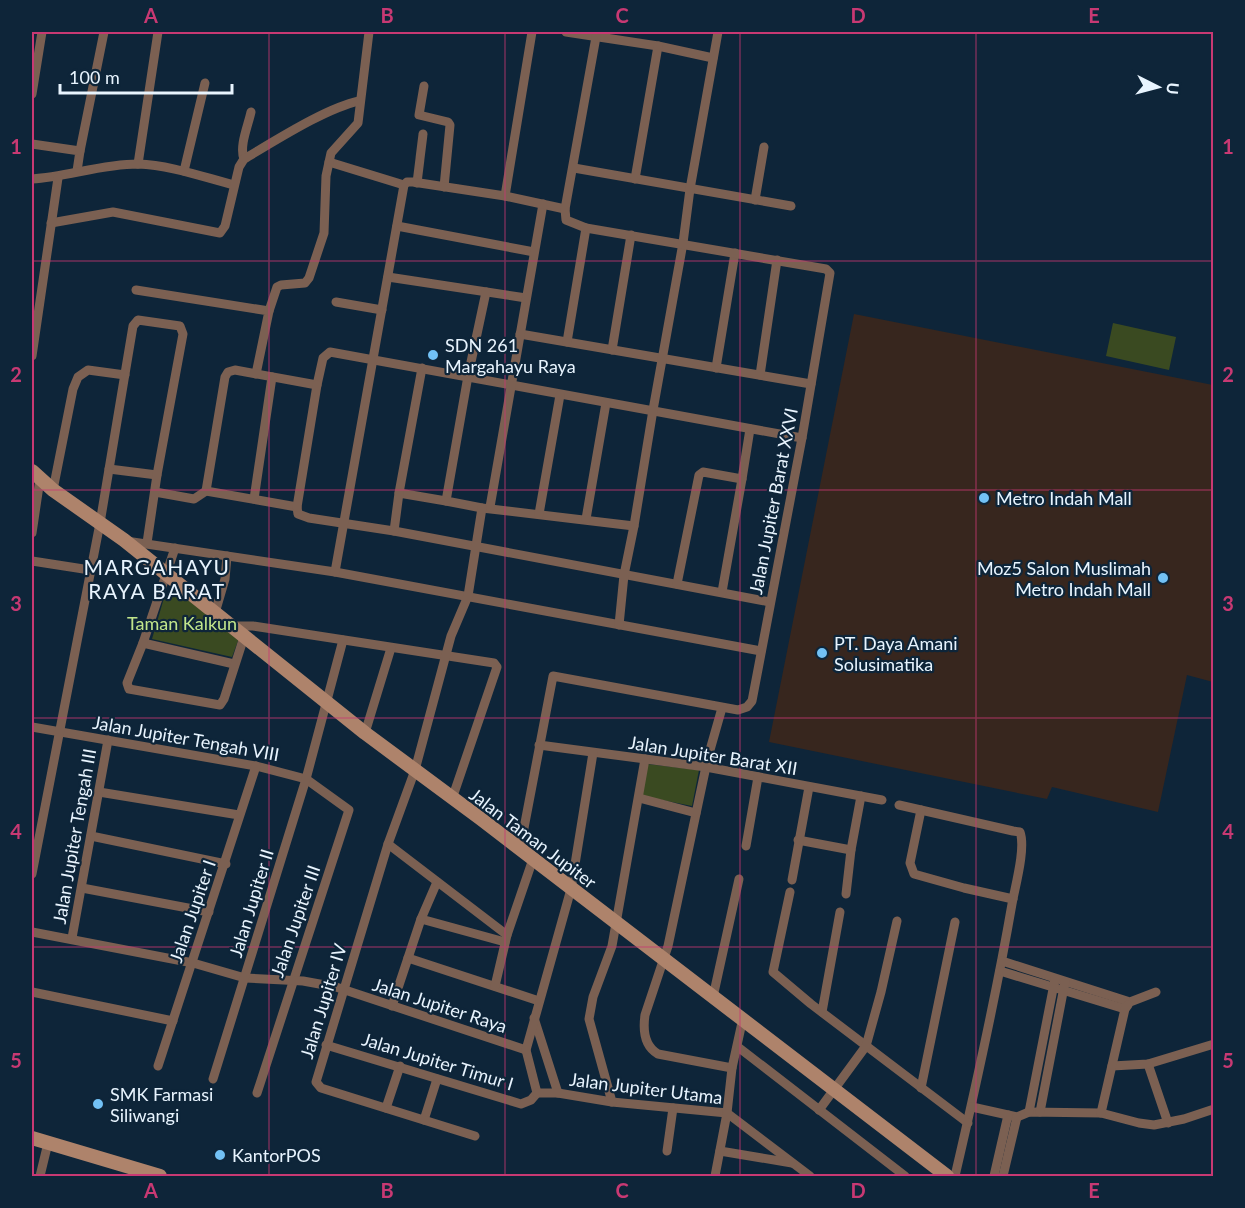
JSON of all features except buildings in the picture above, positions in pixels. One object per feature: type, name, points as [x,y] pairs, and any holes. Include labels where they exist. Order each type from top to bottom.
[{"type":"street","points":[[32,94],[34,70],[42,32]]},
{"type":"street","points":[[77,171],[104,32]]},
{"type":"street","points":[[138,164],[158,32]]},
{"type":"street","points":[[256,374],[269,311],[277,287],[305,283],[309,278],[324,233],[326,177],[331,153],[358,123],[369,32]]},
{"type":"street","points":[[505,196],[532,32]]},
{"type":"street","points":[[566,32],[658,46],[713,58]]},
{"type":"street","points":[[619,626],[624,574],[718,32]]},
{"type":"street","points":[[596,37],[565,209],[566,220],[586,228],[777,260],[760,375]]},
{"type":"street","points":[[635,179],[658,46]]},
{"type":"street","points":[[184,171],[205,82]]},
{"type":"street","points":[[423,86],[419,115],[448,122],[450,125],[444,187]]},
{"type":"street","points":[[51,223],[113,212],[220,233],[225,226],[239,167],[244,159],[298,128],[359,101]]},
{"type":"street","points":[[244,159],[242,153],[251,112]]},
{"type":"street","points":[[417,183],[423,134]]},
{"type":"street","points":[[32,144],[80,152]]},
{"type":"street","points":[[755,200],[764,147]]},
{"type":"street","points":[[329,162],[404,184],[406,182],[417,183],[505,196],[565,209]]},
{"type":"street","points":[[32,179],[58,178],[77,171],[138,164],[184,171],[234,185]]},
{"type":"street","points":[[574,168],[791,206]]},
{"type":"street","points":[[32,356],[35,311],[58,178]]},
{"type":"street","points":[[335,572],[404,184]]},
{"type":"street","name":"Jalan Jupiter IV","points":[[475,1136],[318,1085],[316,1082],[388,844],[415,770],[445,656],[465,596],[486,508],[511,384],[543,204]]},
{"type":"street","points":[[398,226],[534,252]]},
{"type":"street","points":[[567,342],[586,228]]},
{"type":"street","points":[[612,350],[631,235]]},
{"type":"street","points":[[716,368],[735,253]]},
{"type":"street","name":"Jalan Jupiter Barat XXVI","points":[[539,745],[553,676],[722,708],[738,710],[747,707],[752,701],[802,438],[830,273],[826,269],[777,260]]},
{"type":"street","points":[[388,277],[526,298]]},
{"type":"street","points":[[136,290],[269,311]]},
{"type":"street","points":[[446,501],[468,376],[486,292]]},
{"type":"street","points":[[336,302],[382,310]]},
{"type":"street","points":[[32,874],[96,546],[135,322],[142,320],[180,326],[183,334],[147,543]]},
{"type":"street","points":[[520,334],[811,384]]},
{"type":"street","points":[[770,602],[394,531],[302,517],[298,514],[297,507],[317,385],[326,354],[330,352],[802,438]]},
{"type":"street","points":[[394,531],[422,368]]},
{"type":"street","points":[[52,490],[61,441],[78,377],[88,370],[125,375]]},
{"type":"street","points":[[206,491],[225,377],[228,372],[235,370],[317,385]]},
{"type":"street","points":[[254,499],[272,377]]},
{"type":"street","points":[[539,514],[560,395]]},
{"type":"street","points":[[586,519],[606,403]]},
{"type":"street","points":[[722,592],[750,429]]},
{"type":"street","points":[[109,469],[157,475]]},
{"type":"street","points":[[677,584],[699,475],[703,472],[742,479]]},
{"type":"street","points":[[32,533],[36,475]]},
{"type":"street","name":"Jalan Taman Jupiter","points":[[36,475],[52,490],[124,540],[326,703],[743,1018],[947,1176]]},
{"type":"street","points":[[155,492],[194,499],[206,491],[297,507]]},
{"type":"street","points":[[399,493],[486,508],[634,526]]},
{"type":"street","points":[[124,540],[335,572],[761,651]]},
{"type":"street","points":[[175,548],[170,579],[127,683],[129,689],[220,705],[244,637]]},
{"type":"street","points":[[215,613],[224,584],[227,556]]},
{"type":"street","points":[[32,561],[91,567]]},
{"type":"street","points":[[231,626],[253,626],[494,663],[497,668],[452,799]]},
{"type":"street","name":"Jalan Jupiter II","points":[[213,1080],[306,779],[343,640]]},
{"type":"street","points":[[143,643],[234,664]]},
{"type":"street","points":[[365,733],[391,648]]},
{"type":"street","points":[[722,708],[705,767],[668,946],[643,1025],[648,1045],[657,1054],[732,1068]]},
{"type":"street","name":"Jalan Jupiter Tengah VIII","points":[[32,727],[256,766],[306,779]]},
{"type":"street","name":"Jalan Jupiter Tengah III","points":[[72,938],[108,740]]},
{"type":"street","points":[[520,849],[539,745]]},
{"type":"street","name":"Jalan Jupiter Barat XII","points":[[539,745],[705,767],[882,800]]},
{"type":"street","points":[[537,1093],[526,1050],[571,889],[593,753]]},
{"type":"street","points":[[612,1102],[589,1019],[593,997],[612,946],[645,759]]},
{"type":"street","name":"Jalan Jupiter I","points":[[159,1066],[256,766]]},
{"type":"street","points":[[746,846],[758,777]]},
{"type":"street","name":"Jalan Jupiter III","points":[[257,1093],[350,812],[306,779]]},
{"type":"street","points":[[792,880],[809,787]]},
{"type":"street","points":[[99,792],[239,815]]},
{"type":"street","points":[[846,891],[861,796]]},
{"type":"street","points":[[639,798],[696,813]]},
{"type":"street","points":[[898,805],[1020,832],[1022,837],[1002,961],[972,1107],[955,1176]]},
{"type":"street","points":[[921,810],[910,863],[914,874],[964,888],[1013,898]]},
{"type":"street","points":[[91,836],[226,864]]},
{"type":"street","points":[[798,840],[851,850]]},
{"type":"street","points":[[388,844],[506,938]]},
{"type":"street","points":[[495,986],[506,938],[533,859]]},
{"type":"street","points":[[713,997],[739,879]]},
{"type":"street","points":[[392,1006],[421,919],[437,882]]},
{"type":"street","points":[[82,888],[209,912]]},
{"type":"street","points":[[790,892],[772,969],[774,974],[968,1123]]},
{"type":"street","points":[[822,1012],[840,912]]},
{"type":"street","points":[[421,919],[506,938]]},
{"type":"street","points":[[819,1110],[866,1046],[897,921]]},
{"type":"street","points":[[921,1088],[955,922]]},
{"type":"street","name":"Jalan Jupiter Raya","points":[[32,932],[193,963],[245,978],[292,982],[302,987],[334,992],[344,991],[526,1050]]},
{"type":"street","points":[[408,957],[538,1001]]},
{"type":"street","points":[[1002,961],[1054,984]]},
{"type":"street","points":[[1000,971],[1054,984],[1127,1006],[1156,992]]},
{"type":"street","points":[[1029,1112],[1054,984]]},
{"type":"street","points":[[1040,1112],[1064,987]]},
{"type":"street","points":[[32,992],[173,1021]]},
{"type":"street","points":[[1101,1113],[1127,1006]]},
{"type":"street","points":[[534,1018],[558,1093]]},
{"type":"street","points":[[715,1176],[727,1113],[732,1068],[743,1018]]},
{"type":"street","points":[[1112,1066],[1148,1064],[1214,1044]]},
{"type":"street","name":"Jalan Jupiter Timur I","points":[[326,1045],[521,1104],[531,1100],[537,1093]]},
{"type":"street","points":[[738,1047],[905,1176]]},
{"type":"street","points":[[1148,1064],[1168,1123]]},
{"type":"street","points":[[386,1108],[400,1066]]},
{"type":"street","points":[[424,1120],[437,1078]]},
{"type":"street","name":"Jalan Jupiter Utama","points":[[537,1093],[558,1093],[612,1102],[727,1113],[810,1176]]},
{"type":"street","points":[[972,1107],[1013,1116],[1029,1112],[1101,1113],[1139,1124],[1154,1125],[1214,1109]]},
{"type":"street","points":[[667,1151],[673,1108]]},
{"type":"street","points":[[994,1176],[1013,1116]]},
{"type":"street","points":[[1003,1176],[1013,1116]]},
{"type":"street","points":[[32,1138],[160,1176]]},
{"type":"street","points":[[40,1176],[48,1143]]},
{"type":"street","points":[[720,1150],[794,1164]]},
{"type":"shaded area","points":[[854,314],[1213,385],[1213,682],[1187,675],[1158,812],[1052,787],[1047,799],[769,742]]},
{"type":"green space","points":[[1113,323],[1176,337],[1169,370],[1106,356]]},
{"type":"green space","name":"Taman Kalkun","points":[[182,594],[239,638],[232,657],[152,639],[164,598]]},
{"type":"green space","points":[[647,764],[699,770],[692,806],[642,796]]},
{"type":"place","name":"SDN 261 Margahayu Raya","points":[[433,355]]},
{"type":"place","name":"Metro Indah Mall","points":[[984,498]]},
{"type":"place","name":"Moz5 Salon Muslimah Metro Indah Mall","points":[[1163,578]]},
{"type":"place","name":"PT. Daya Amani Solusimatika","points":[[822,653]]},
{"type":"place","name":"SMK Farmasi Siliwangi","points":[[98,1104]]},
{"type":"place","name":"KantorPOS","points":[[220,1155]]},
{"type":"district","name":"MARGAHAYU RAYA BARAT","points":[[157,578]]}]
